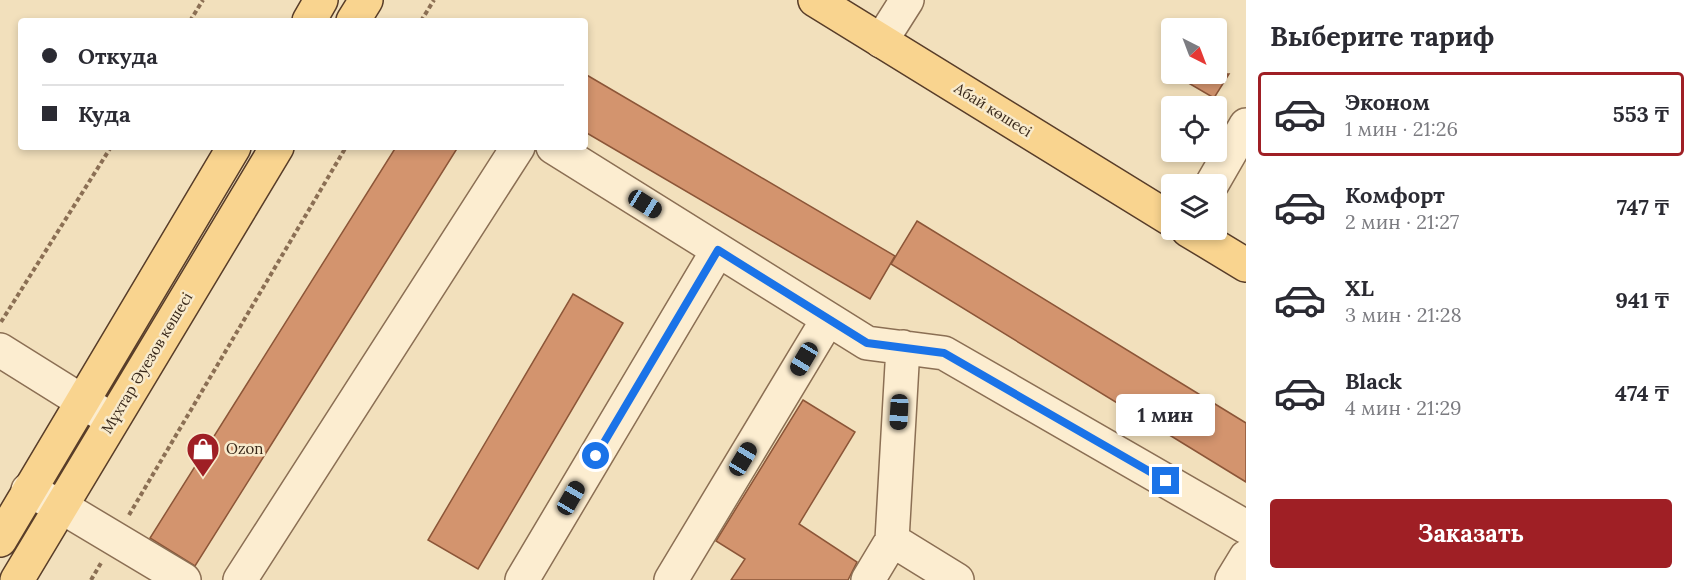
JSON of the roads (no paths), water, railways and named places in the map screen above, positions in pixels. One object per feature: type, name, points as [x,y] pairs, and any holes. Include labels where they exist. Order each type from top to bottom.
[{"type":"main road","points":[[353,18],[366,0]]},
{"type":"main road","name":"Абай көшесі","points":[[815,0],[1161,212]]},
{"type":"main road","points":[[0,540],[232,150]]},
{"type":"main road","name":"Мұхтар Әуезов көшесі","points":[[17,580],[275,150]]},
{"type":"main road","points":[[1205,240],[1246,265]]},
{"type":"lane","points":[[881,41],[907,0]]},
{"type":"lane","points":[[316,8],[343,18]]},
{"type":"lane","points":[[1218,174],[1246,125]]},
{"type":"lane","points":[[240,580],[516,150]]},
{"type":"lane","points":[[558,150],[867,343],[944,353],[1246,527]]},
{"type":"lane","points":[[522,580],[718,250]]},
{"type":"lane","points":[[671,580],[828,319]]},
{"type":"lane","points":[[868,580],[892,540],[903,347]]},
{"type":"lane","points":[[0,351],[112,420]]},
{"type":"lane","points":[[28,490],[62,507],[183,580]]},
{"type":"lane","points":[[892,540],[957,580]]},
{"type":"lane","points":[[1232,580],[1246,556]]},
{"type":"place","name":"Ozon","points":[[203,478]]}]
